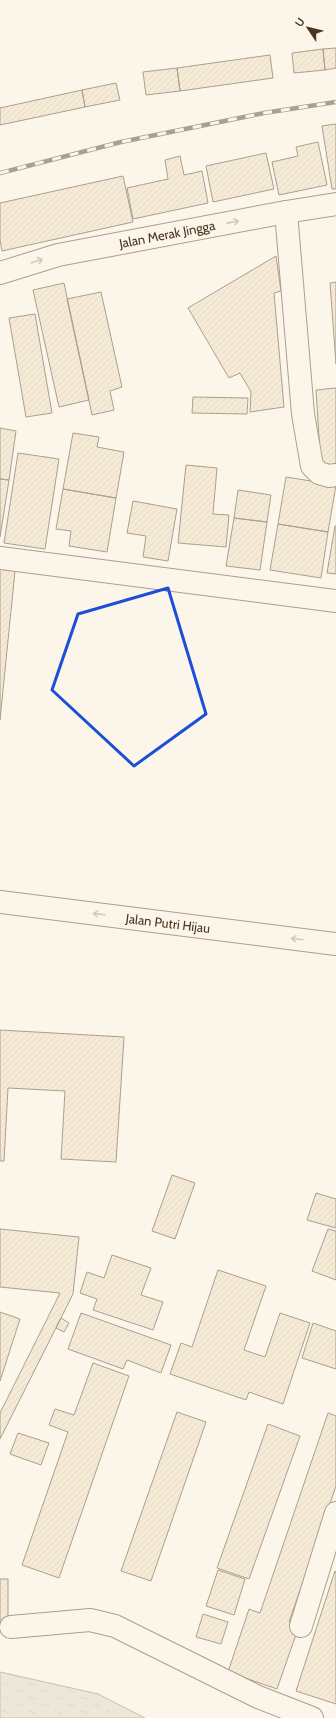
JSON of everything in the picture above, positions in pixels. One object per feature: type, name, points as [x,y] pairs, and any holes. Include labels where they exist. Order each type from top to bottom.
[{"type":"street","name":"Jalan Merak Jingga","points":[[0,273],[58,255],[336,204]]},
{"type":"street","points":[[286,212],[303,414],[312,466],[319,473],[336,476]]},
{"type":"street","points":[[0,558],[336,601]]},
{"type":"street","name":"Jalan Putri Hijau","points":[[0,902],[336,944]]},
{"type":"street","points":[[301,1626],[336,1513]]},
{"type":"street","points":[[11,1627],[90,1620],[115,1626],[258,1697],[312,1718]]},
{"type":"highlighted area","points":[[168,588],[206,714],[134,766],[52,690],[78,614]]},
{"type":"water","points":[[0,1672],[98,1694],[145,1718],[0,1718]]},
{"type":"building","points":[[336,48],[336,68],[325,70],[323,49]]},
{"type":"building","points":[[323,49],[325,70],[294,73],[292,53]]},
{"type":"building","points":[[270,55],[273,78],[180,91],[177,68]]},
{"type":"building","points":[[177,68],[180,91],[146,95],[143,72]]},
{"type":"building","points":[[116,83],[120,100],[85,107],[82,90]]},
{"type":"building","points":[[82,90],[85,107],[0,125],[0,108]]},
{"type":"building","points":[[336,124],[336,189],[332,189],[322,126]]},
{"type":"building","points":[[318,142],[327,185],[279,195],[272,162],[298,156],[296,147]]},
{"type":"building","points":[[266,153],[274,189],[213,202],[206,166]]},
{"type":"building","points":[[180,156],[184,175],[202,171],[208,203],[133,219],[127,188],[168,179],[165,160]]},
{"type":"building","points":[[123,176],[133,222],[2,251],[0,240],[0,203]]},
{"type":"building","points":[[276,256],[281,291],[274,293],[284,407],[250,412],[251,392],[240,373],[229,378],[188,308]]},
{"type":"building","points":[[336,282],[336,364],[330,283]]},
{"type":"building","points":[[64,283],[89,400],[59,407],[33,290]]},
{"type":"building","points":[[101,292],[122,387],[110,391],[114,410],[92,415],[67,299]]},
{"type":"building","points":[[35,314],[52,413],[26,417],[9,318]]},
{"type":"building","points":[[336,388],[336,468],[321,469],[316,390]]},
{"type":"building","points":[[193,397],[248,398],[247,414],[192,413]]},
{"type":"building","points":[[0,428],[16,431],[9,480],[0,479]]},
{"type":"building","points":[[73,433],[99,437],[97,447],[124,452],[116,498],[63,489]]},
{"type":"building","points":[[18,453],[59,459],[45,549],[4,543]]},
{"type":"building","points":[[186,465],[217,468],[213,514],[229,515],[226,547],[178,543]]},
{"type":"building","points":[[286,477],[336,485],[328,532],[278,524]]},
{"type":"building","points":[[0,479],[9,480],[0,537]]},
{"type":"building","points":[[63,489],[116,498],[107,552],[69,546],[71,531],[56,529]]},
{"type":"building","points":[[238,490],[271,495],[267,522],[234,518]]},
{"type":"building","points":[[133,501],[177,509],[168,561],[143,557],[146,536],[127,533]]},
{"type":"building","points":[[234,518],[267,522],[260,570],[226,566]]},
{"type":"building","points":[[278,524],[328,532],[321,578],[270,570]]},
{"type":"building","points":[[336,526],[336,574],[327,573]]},
{"type":"building","points":[[0,569],[15,571],[0,720]]},
{"type":"building","points":[[0,1030],[124,1037],[116,1162],[61,1159],[65,1091],[8,1088],[4,1161],[0,1161]]},
{"type":"building","points":[[172,1175],[195,1183],[175,1239],[152,1231]]},
{"type":"building","points":[[316,1193],[336,1199],[336,1228],[307,1220]]},
{"type":"building","points":[[0,1229],[79,1237],[73,1294],[0,1439],[0,1413],[60,1293],[0,1287]]},
{"type":"building","points":[[328,1229],[336,1231],[336,1280],[312,1271]]},
{"type":"building","points":[[112,1255],[151,1268],[141,1295],[163,1302],[153,1330],[93,1310],[97,1299],[80,1293],[87,1272],[104,1278]]},
{"type":"building","points":[[218,1270],[266,1286],[244,1350],[265,1357],[280,1313],[310,1323],[283,1404],[249,1392],[246,1400],[170,1374],[181,1343],[192,1347]]},
{"type":"building","points":[[0,1312],[20,1319],[0,1381]]},
{"type":"building","points":[[81,1313],[171,1345],[161,1373],[127,1360],[123,1369],[68,1349]]},
{"type":"building","points":[[61,1318],[69,1323],[64,1332],[56,1328]]},
{"type":"building","points":[[313,1323],[336,1331],[336,1369],[302,1358]]},
{"type":"building","points":[[93,1363],[129,1376],[59,1578],[22,1565],[68,1432],[49,1425],[55,1409],[74,1415]]},
{"type":"building","points":[[177,1412],[206,1422],[151,1581],[121,1571]]},
{"type":"building","points":[[328,1413],[336,1416],[336,1486],[289,1622],[299,1626],[277,1689],[228,1672],[249,1609],[260,1613]]},
{"type":"building","points":[[268,1424],[300,1436],[249,1579],[217,1568]]},
{"type":"building","points":[[18,1433],[49,1443],[41,1465],[10,1454]]},
{"type":"building","points":[[218,1570],[245,1579],[234,1615],[206,1606]]},
{"type":"building","points":[[335,1571],[336,1572],[336,1704],[296,1691]]},
{"type":"building","points":[[0,1579],[8,1579],[8,1626],[0,1626]]},
{"type":"building","points":[[203,1614],[228,1622],[221,1644],[196,1637]]},
{"type":"railway","points":[[0,173],[121,142],[264,113],[336,102]]}]
